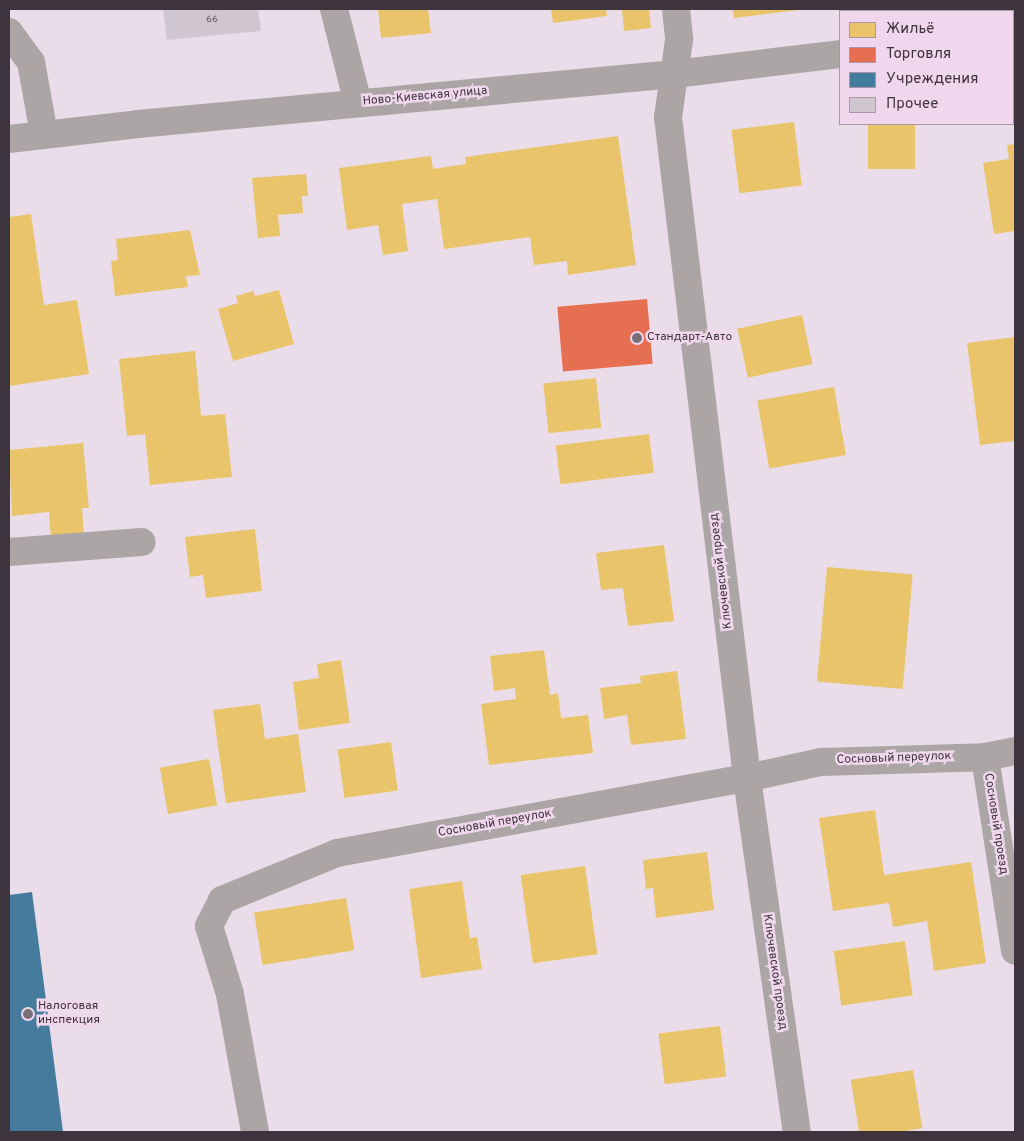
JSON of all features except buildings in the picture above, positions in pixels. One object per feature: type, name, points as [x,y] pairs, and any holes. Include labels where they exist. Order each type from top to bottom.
[{"type":"street","points":[[334,9],[358,103]]},
{"type":"street","name":"Ключевской проезд","points":[[676,9],[679,40],[668,117],[747,778],[797,1132]]},
{"type":"street","points":[[9,32],[31,62],[44,134]]},
{"type":"street","name":"Ново-Киевская улица","points":[[9,140],[44,134],[675,74],[839,54]]},
{"type":"street","points":[[9,552],[142,542]]},
{"type":"street","name":"Сосновый переулок","points":[[256,1132],[230,994],[209,926],[222,900],[337,853],[747,778],[821,762],[985,757],[1015,751]]},
{"type":"street","name":"Сосновый проезд","points":[[985,757],[1015,951]]},
{"type":"place","name":"Стандарт-Авто","points":[[637,338]]},
{"type":"place","name":"Налоговая инспекция","points":[[28,1014]]}]
